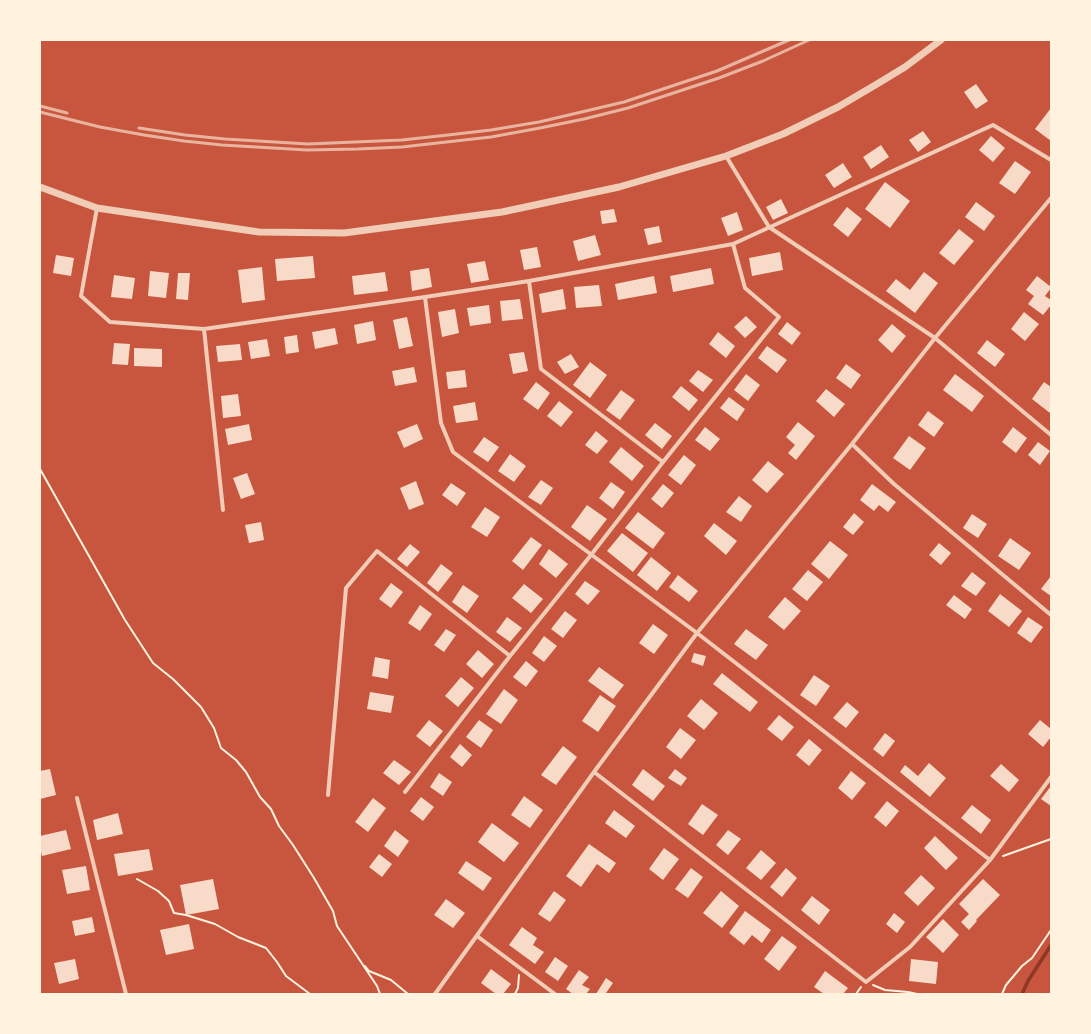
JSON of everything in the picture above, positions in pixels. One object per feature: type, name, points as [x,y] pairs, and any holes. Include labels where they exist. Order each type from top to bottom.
[{"type":"street","points":[[40,187],[97,208],[259,232],[344,233],[502,212],[619,187],[726,156],[783,134],[838,107],[877,84],[941,40]]},
{"type":"street","points":[[97,208],[81,296],[110,322],[204,329],[529,281],[733,244],[993,125],[1051,160]]},
{"type":"street","points":[[726,156],[769,227],[935,338],[1051,435]]},
{"type":"street","points":[[435,994],[594,772],[697,633],[852,444],[935,338],[1051,198]]},
{"type":"street","points":[[405,792],[510,656],[779,317],[745,288],[733,244]]},
{"type":"street","points":[[529,281],[541,368],[663,462]]},
{"type":"street","points":[[425,297],[441,423],[453,452],[697,633],[990,860]]},
{"type":"street","points":[[204,329],[223,510]]},
{"type":"street","points":[[852,444],[894,484],[1051,615]]},
{"type":"street","points":[[328,795],[346,588],[377,551],[510,656]]},
{"type":"street","points":[[594,772],[866,982],[910,947],[990,860],[1051,777]]},
{"type":"street","points":[[77,798],[126,994]]},
{"type":"street","points":[[477,936],[555,994]]},
{"type":"path","points":[[40,469],[125,620],[153,662],[173,679],[200,707],[214,728],[221,748],[236,760],[246,772],[260,797],[271,809],[279,826],[314,878],[333,911],[337,926],[377,986],[380,994]]},
{"type":"path","points":[[990,860],[1051,839]]},
{"type":"path","points":[[137,878],[158,890],[170,901],[174,913],[215,924],[238,937],[266,948],[286,976],[310,994]]},
{"type":"path","points":[[1002,994],[1006,985],[1022,966],[1032,958],[1051,930]]},
{"type":"path","points":[[357,957],[369,971],[392,980],[408,994]]},
{"type":"path","points":[[515,994],[518,988],[520,968]]},
{"type":"path","points":[[866,982],[885,990],[917,994]]},
{"type":"building","points":[[976,84],[988,101],[976,109],[964,92]]},
{"type":"building","points":[[1051,108],[1051,141],[1035,129]]},
{"type":"building","points":[[923,131],[931,142],[918,152],[909,140]]},
{"type":"building","points":[[991,136],[1005,148],[993,162],[979,150]]},
{"type":"building","points":[[881,145],[889,157],[871,169],[863,157]]},
{"type":"building","points":[[1015,161],[1031,172],[1015,194],[999,183]]},
{"type":"building","points":[[843,163],[852,177],[834,188],[825,175]]},
{"type":"building","points":[[885,182],[910,201],[890,228],[865,209]]},
{"type":"building","points":[[781,199],[788,213],[773,220],[766,207]]},
{"type":"building","points":[[976,202],[995,216],[984,231],[965,217]]},
{"type":"building","points":[[847,207],[862,219],[848,237],[833,225]]},
{"type":"building","points":[[614,209],[617,222],[602,224],[600,211]]},
{"type":"building","points":[[737,212],[743,230],[728,236],[721,218]]},
{"type":"building","points":[[659,226],[662,242],[648,245],[644,229]]},
{"type":"building","points":[[959,229],[974,241],[954,265],[939,253]]},
{"type":"building","points":[[595,235],[601,255],[578,261],[573,241]]},
{"type":"building","points":[[537,247],[541,267],[524,270],[520,250]]},
{"type":"building","points":[[780,252],[783,270],[752,276],[749,258]]},
{"type":"building","points":[[56,255],[74,258],[71,276],[53,273]]},
{"type":"building","points":[[313,256],[315,278],[277,281],[275,259]]},
{"type":"building","points":[[485,261],[489,280],[471,283],[467,264]]},
{"type":"building","points":[[262,267],[265,300],[242,303],[238,270]]},
{"type":"building","points":[[429,268],[432,287],[412,291],[410,271]]},
{"type":"building","points":[[711,268],[714,284],[673,292],[670,276]]},
{"type":"building","points":[[150,271],[169,273],[166,298],[148,296]]},
{"type":"building","points":[[385,272],[388,291],[354,295],[352,276]]},
{"type":"building","points":[[924,272],[938,283],[915,313],[886,291],[896,279],[910,290]]},
{"type":"building","points":[[178,273],[190,273],[188,300],[176,299]]},
{"type":"building","points":[[114,275],[135,278],[132,299],[111,297]]},
{"type":"building","points":[[654,276],[657,293],[618,300],[615,284]]},
{"type":"building","points":[[1037,276],[1051,287],[1045,296],[1051,300],[1051,305],[1043,315],[1028,304],[1034,296],[1026,290]]},
{"type":"building","points":[[599,285],[602,306],[576,308],[574,287]]},
{"type":"building","points":[[563,289],[566,309],[542,313],[539,294]]},
{"type":"building","points":[[520,299],[523,319],[502,321],[500,301]]},
{"type":"building","points":[[489,305],[491,323],[470,326],[467,308]]},
{"type":"building","points":[[455,309],[459,333],[442,337],[438,312]]},
{"type":"building","points":[[1024,312],[1039,324],[1025,341],[1011,329]]},
{"type":"building","points":[[746,316],[757,327],[745,338],[734,327]]},
{"type":"building","points":[[407,317],[413,346],[399,349],[393,320]]},
{"type":"building","points":[[373,321],[376,340],[357,344],[354,325]]},
{"type":"building","points":[[787,322],[801,333],[792,345],[778,334]]},
{"type":"building","points":[[892,324],[906,336],[892,353],[878,340]]},
{"type":"building","points":[[335,328],[338,344],[315,349],[312,332]]},
{"type":"building","points":[[718,332],[735,346],[726,358],[709,344]]},
{"type":"building","points":[[297,335],[299,352],[286,354],[284,337]]},
{"type":"building","points":[[267,339],[270,356],[251,359],[248,342]]},
{"type":"building","points":[[987,340],[1005,354],[995,367],[977,353]]},
{"type":"building","points":[[114,343],[130,344],[128,365],[112,364]]},
{"type":"building","points":[[240,344],[242,360],[218,362],[216,346]]},
{"type":"building","points":[[767,346],[787,360],[777,373],[758,358]]},
{"type":"building","points":[[134,348],[162,349],[162,367],[134,366]]},
{"type":"building","points":[[524,352],[528,371],[513,374],[509,354]]},
{"type":"building","points":[[571,354],[579,367],[565,374],[557,362]]},
{"type":"building","points":[[590,362],[607,375],[590,398],[573,385]]},
{"type":"building","points":[[846,364],[861,375],[851,389],[836,378]]},
{"type":"building","points":[[414,367],[417,382],[395,386],[392,371]]},
{"type":"building","points":[[465,370],[467,387],[448,389],[446,372]]},
{"type":"building","points":[[698,370],[713,380],[703,392],[689,381]]},
{"type":"building","points":[[746,374],[760,385],[748,401],[734,390]]},
{"type":"building","points":[[955,374],[984,396],[972,412],[943,390]]},
{"type":"building","points":[[536,382],[550,393],[538,410],[523,399]]},
{"type":"building","points":[[1044,382],[1051,387],[1050,413],[1032,399]]},
{"type":"building","points":[[681,386],[698,400],[689,411],[672,397]]},
{"type":"building","points":[[826,389],[845,404],[834,417],[816,401]]},
{"type":"building","points":[[621,390],[635,400],[620,420],[606,410]]},
{"type":"building","points":[[238,394],[241,416],[223,418],[221,396]]},
{"type":"building","points":[[729,397],[745,409],[737,421],[720,408]]},
{"type":"building","points":[[559,401],[573,412],[561,427],[547,416]]},
{"type":"building","points":[[475,402],[478,420],[456,423],[453,406]]},
{"type":"building","points":[[928,411],[944,423],[934,437],[918,425]]},
{"type":"building","points":[[798,422],[815,436],[796,460],[788,453],[795,445],[786,437]]},
{"type":"building","points":[[655,423],[672,436],[662,449],[645,435]]},
{"type":"building","points":[[249,424],[252,440],[228,445],[225,429]]},
{"type":"building","points":[[417,424],[423,439],[404,448],[397,432]]},
{"type":"building","points":[[705,427],[720,439],[710,451],[695,440]]},
{"type":"building","points":[[1013,427],[1027,438],[1016,453],[1002,442]]},
{"type":"building","points":[[596,431],[608,441],[597,454],[585,445]]},
{"type":"building","points":[[909,436],[926,448],[910,470],[893,458]]},
{"type":"building","points":[[484,437],[499,447],[488,462],[473,452]]},
{"type":"building","points":[[1038,442],[1050,451],[1040,465],[1028,455]]},
{"type":"building","points":[[621,447],[644,466],[632,481],[609,462]]},
{"type":"building","points":[[510,454],[526,466],[514,482],[498,471]]},
{"type":"building","points":[[684,455],[696,465],[681,485],[668,475]]},
{"type":"building","points":[[768,461],[784,474],[767,493],[752,480]]},
{"type":"building","points":[[247,473],[255,494],[241,499],[233,478]]},
{"type":"building","points":[[541,480],[553,488],[541,505],[528,497]]},
{"type":"building","points":[[416,481],[424,504],[409,510],[400,488]]},
{"type":"building","points":[[611,482],[625,492],[613,509],[599,498]]},
{"type":"building","points":[[451,483],[466,493],[457,506],[442,495]]},
{"type":"building","points":[[663,484],[674,493],[662,508],[651,499]]},
{"type":"building","points":[[872,484],[896,502],[888,512],[879,505],[874,511],[860,500]]},
{"type":"building","points":[[739,496],[752,506],[741,522],[726,512]]},
{"type":"building","points":[[587,505],[607,519],[590,541],[571,527]]},
{"type":"building","points":[[485,507],[500,517],[487,537],[471,527]]},
{"type":"building","points":[[638,512],[665,533],[653,549],[625,528]]},
{"type":"building","points":[[854,513],[864,522],[853,535],[843,527]]},
{"type":"building","points":[[972,514],[987,524],[978,538],[963,528]]},
{"type":"building","points":[[261,522],[264,540],[249,543],[245,525]]},
{"type":"building","points":[[714,523],[737,541],[726,555],[704,536]]},
{"type":"building","points":[[622,533],[648,553],[633,572],[607,551]]},
{"type":"building","points":[[531,537],[542,545],[523,570],[512,561]]},
{"type":"building","points":[[1010,538],[1031,553],[1019,570],[998,556]]},
{"type":"building","points":[[830,541],[848,555],[829,579],[811,564]]},
{"type":"building","points":[[939,543],[951,553],[941,565],[929,555]]},
{"type":"building","points":[[410,544],[420,552],[407,567],[397,559]]},
{"type":"building","points":[[549,549],[568,564],[556,578],[539,564]]},
{"type":"building","points":[[651,557],[671,573],[657,591],[637,575]]},
{"type":"building","points":[[441,564],[453,573],[438,592],[427,583]]},
{"type":"building","points":[[808,570],[823,582],[807,601],[792,589]]},
{"type":"building","points":[[972,572],[986,583],[976,596],[961,586]]},
{"type":"building","points":[[678,575],[698,591],[689,602],[669,587]]},
{"type":"building","points":[[1051,576],[1051,596],[1041,589]]},
{"type":"building","points":[[585,581],[600,591],[588,605],[575,594]]},
{"type":"building","points":[[391,583],[403,592],[391,608],[379,599]]},
{"type":"building","points":[[524,584],[543,599],[531,613],[512,598]]},
{"type":"building","points":[[463,585],[479,596],[467,613],[452,602]]},
{"type":"building","points":[[1000,594],[1022,611],[1009,627],[988,611]]},
{"type":"building","points":[[954,595],[972,609],[965,619],[946,605]]},
{"type":"building","points":[[785,597],[801,611],[784,630],[768,617]]},
{"type":"building","points":[[420,605],[432,614],[420,631],[408,623]]},
{"type":"building","points":[[565,611],[577,620],[563,638],[551,629]]},
{"type":"building","points":[[507,617],[522,628],[510,642],[496,632]]},
{"type":"building","points":[[1028,617],[1043,627],[1031,643],[1017,633]]},
{"type":"building","points":[[653,624],[668,635],[654,654],[639,643]]},
{"type":"building","points":[[446,629],[456,635],[444,652],[434,645]]},
{"type":"building","points":[[746,629],[768,645],[756,660],[734,644]]},
{"type":"building","points":[[544,636],[557,646],[544,662],[532,653]]},
{"type":"building","points":[[478,650],[494,664],[482,678],[466,664]]},
{"type":"building","points":[[694,653],[706,656],[703,666],[691,662]]},
{"type":"building","points":[[375,657],[390,660],[388,679],[372,676]]},
{"type":"building","points":[[526,661],[538,671],[526,687],[513,677]]},
{"type":"building","points":[[599,667],[624,685],[613,699],[588,681]]},
{"type":"building","points":[[722,673],[758,702],[750,712],[713,684]]},
{"type":"building","points":[[814,675],[830,686],[816,706],[800,695]]},
{"type":"building","points":[[461,677],[474,688],[458,707],[445,696]]},
{"type":"building","points":[[504,689],[518,700],[501,724],[486,714]]},
{"type":"building","points":[[370,692],[394,696],[391,713],[367,709]]},
{"type":"building","points":[[600,695],[616,706],[598,732],[582,721]]},
{"type":"building","points":[[701,699],[718,713],[704,730],[687,716]]},
{"type":"building","points":[[847,702],[859,712],[846,728],[833,718]]},
{"type":"building","points":[[779,715],[794,727],[782,741],[767,729]]},
{"type":"building","points":[[429,720],[443,731],[430,747],[416,736]]},
{"type":"building","points":[[479,720],[493,730],[481,748],[466,737]]},
{"type":"building","points":[[1040,720],[1051,729],[1051,737],[1043,747],[1028,734]]},
{"type":"building","points":[[680,728],[696,740],[681,759],[666,747]]},
{"type":"building","points":[[885,733],[895,741],[883,757],[873,749]]},
{"type":"building","points":[[809,739],[822,750],[809,766],[796,755]]},
{"type":"building","points":[[460,744],[472,755],[462,767],[450,757]]},
{"type":"building","points":[[563,746],[577,757],[556,785],[541,775]]},
{"type":"building","points":[[394,760],[411,772],[399,785],[383,773]]},
{"type":"building","points":[[929,763],[946,778],[930,797],[900,772],[905,765],[918,776]]},
{"type":"building","points":[[1001,764],[1019,780],[1009,792],[990,776]]},
{"type":"building","points":[[50,769],[56,795],[40,799],[40,771]]},
{"type":"building","points":[[643,769],[665,786],[653,801],[632,785]]},
{"type":"building","points":[[675,769],[687,778],[681,786],[668,778]]},
{"type":"building","points":[[851,771],[866,783],[852,800],[838,788]]},
{"type":"building","points":[[439,773],[452,782],[443,796],[430,787]]},
{"type":"building","points":[[1051,786],[1051,806],[1041,799]]},
{"type":"building","points":[[524,796],[543,810],[530,828],[511,815]]},
{"type":"building","points":[[421,797],[434,807],[423,821],[410,811]]},
{"type":"building","points":[[373,798],[386,808],[368,832],[355,822]]},
{"type":"building","points":[[887,801],[899,811],[886,827],[874,817]]},
{"type":"building","points":[[702,804],[718,815],[703,835],[688,824]]},
{"type":"building","points":[[972,805],[991,820],[981,834],[961,818]]},
{"type":"building","points":[[614,810],[635,826],[626,838],[605,823]]},
{"type":"building","points":[[118,813],[123,834],[97,840],[93,820]]},
{"type":"building","points":[[492,823],[519,843],[504,862],[478,842]]},
{"type":"building","points":[[66,830],[71,849],[42,856],[40,836]]},
{"type":"building","points":[[395,830],[409,841],[398,857],[384,846]]},
{"type":"building","points":[[728,830],[741,839],[728,855],[716,845]]},
{"type":"building","points":[[935,836],[958,858],[946,870],[924,848]]},
{"type":"building","points":[[589,844],[616,863],[609,873],[597,864],[581,887],[566,876]]},
{"type":"building","points":[[664,848],[679,859],[663,880],[649,869]]},
{"type":"building","points":[[149,849],[153,870],[118,876],[114,854]]},
{"type":"building","points":[[761,850],[776,863],[761,880],[746,868]]},
{"type":"building","points":[[379,854],[392,864],[382,877],[369,867]]},
{"type":"building","points":[[466,861],[492,878],[483,891],[458,873]]},
{"type":"building","points":[[86,866],[90,890],[67,894],[62,870]]},
{"type":"building","points":[[691,868],[703,877],[688,898],[675,889]]},
{"type":"building","points":[[786,868],[797,878],[782,897],[770,887]]},
{"type":"building","points":[[921,875],[935,888],[918,906],[904,893]]},
{"type":"building","points":[[213,879],[219,909],[186,915],[180,885]]},
{"type":"building","points":[[983,879],[1000,895],[976,920],[977,921],[969,930],[961,922],[969,914],[959,904]]},
{"type":"building","points":[[554,891],[566,900],[550,922],[538,914]]},
{"type":"building","points":[[721,891],[739,906],[722,928],[703,913]]},
{"type":"building","points":[[812,896],[830,910],[819,925],[801,910]]},
{"type":"building","points":[[446,899],[465,913],[453,928],[434,915]]},
{"type":"building","points":[[745,911],[771,930],[762,943],[752,935],[744,945],[729,933]]},
{"type":"building","points":[[894,913],[905,922],[897,933],[886,924]]},
{"type":"building","points":[[92,917],[95,932],[75,936],[72,921]]},
{"type":"building","points":[[943,919],[959,935],[943,953],[926,937]]},
{"type":"building","points":[[189,924],[194,949],[166,955],[160,930]]},
{"type":"building","points":[[522,927],[537,938],[533,945],[544,952],[535,964],[509,945]]},
{"type":"building","points":[[782,936],[797,947],[779,971],[764,959]]},
{"type":"building","points":[[555,957],[568,966],[558,981],[545,972]]},
{"type":"building","points":[[75,959],[79,979],[59,984],[54,963]]},
{"type":"building","points":[[911,959],[938,962],[936,984],[909,981]]},
{"type":"building","points":[[491,969],[511,984],[503,994],[496,994],[481,983]]},
{"type":"building","points":[[579,970],[589,977],[582,985],[590,989],[586,994],[573,994],[566,989]]},
{"type":"building","points":[[825,971],[848,988],[843,994],[824,994],[814,987]]},
{"type":"building","points":[[606,978],[613,983],[606,993],[608,994],[596,994]]},
{"type":"waterway","points":[[1022,994],[1028,981],[1051,945]]},
{"type":"railway","points":[[139,128],[225,139],[308,144],[402,140],[491,130],[539,122],[624,102],[717,71],[789,40]]},
{"type":"railway","points":[[40,112],[100,127],[144,135],[222,145],[307,150],[402,147],[491,137],[584,119],[628,108],[719,78],[763,61],[809,40]]},
{"type":"railway","points":[[40,106],[67,113]]}]
